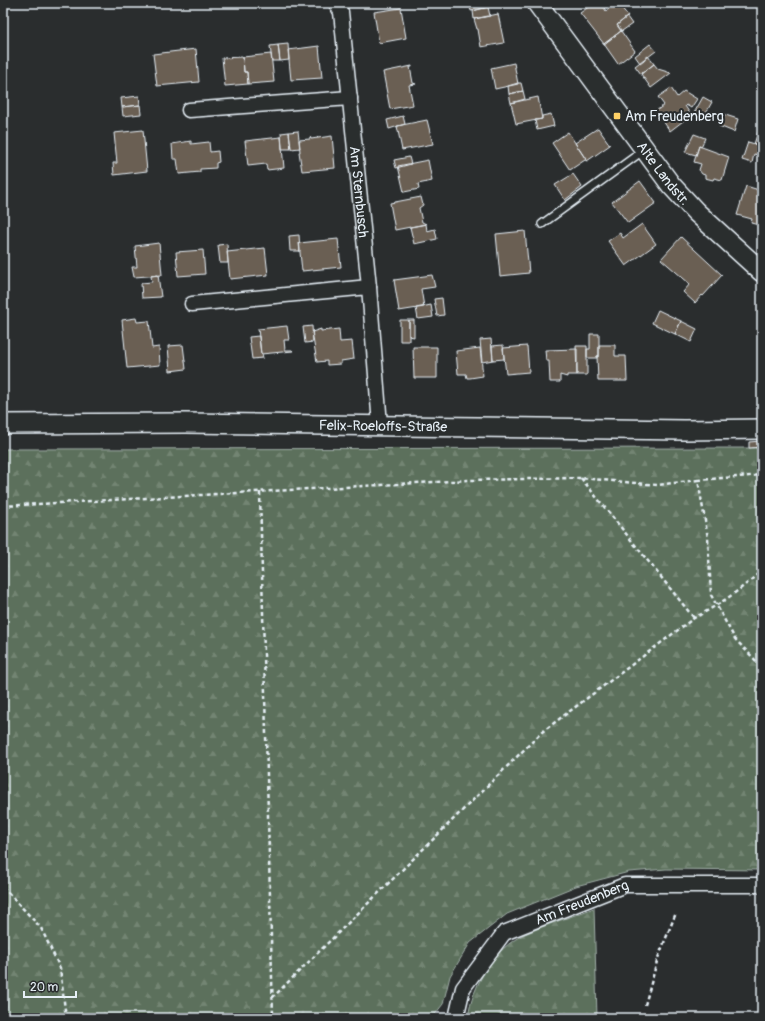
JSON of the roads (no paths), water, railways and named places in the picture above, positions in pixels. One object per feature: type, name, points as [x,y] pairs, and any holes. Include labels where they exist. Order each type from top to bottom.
[{"type":"street","name":"Am Sternbusch","points":[[336,3],[341,12],[370,287],[380,425]]},
{"type":"street","name":"Alte Landstr.","points":[[537,3],[646,149],[671,185],[696,212],[762,272]]},
{"type":"street","points":[[189,110],[350,98]]},
{"type":"street","points":[[192,304],[370,287]]},
{"type":"street","name":"Felix-Roeloffs-Straße","points":[[3,424],[186,423],[684,430],[762,429]]},
{"type":"street","name":"Am Freudenberg","points":[[456,1018],[463,988],[504,933],[624,885],[762,885]]},
{"type":"lane","points":[[542,224],[646,149]]},
{"type":"place","name":"Am Freudenberg","points":[[617,116]]}]
